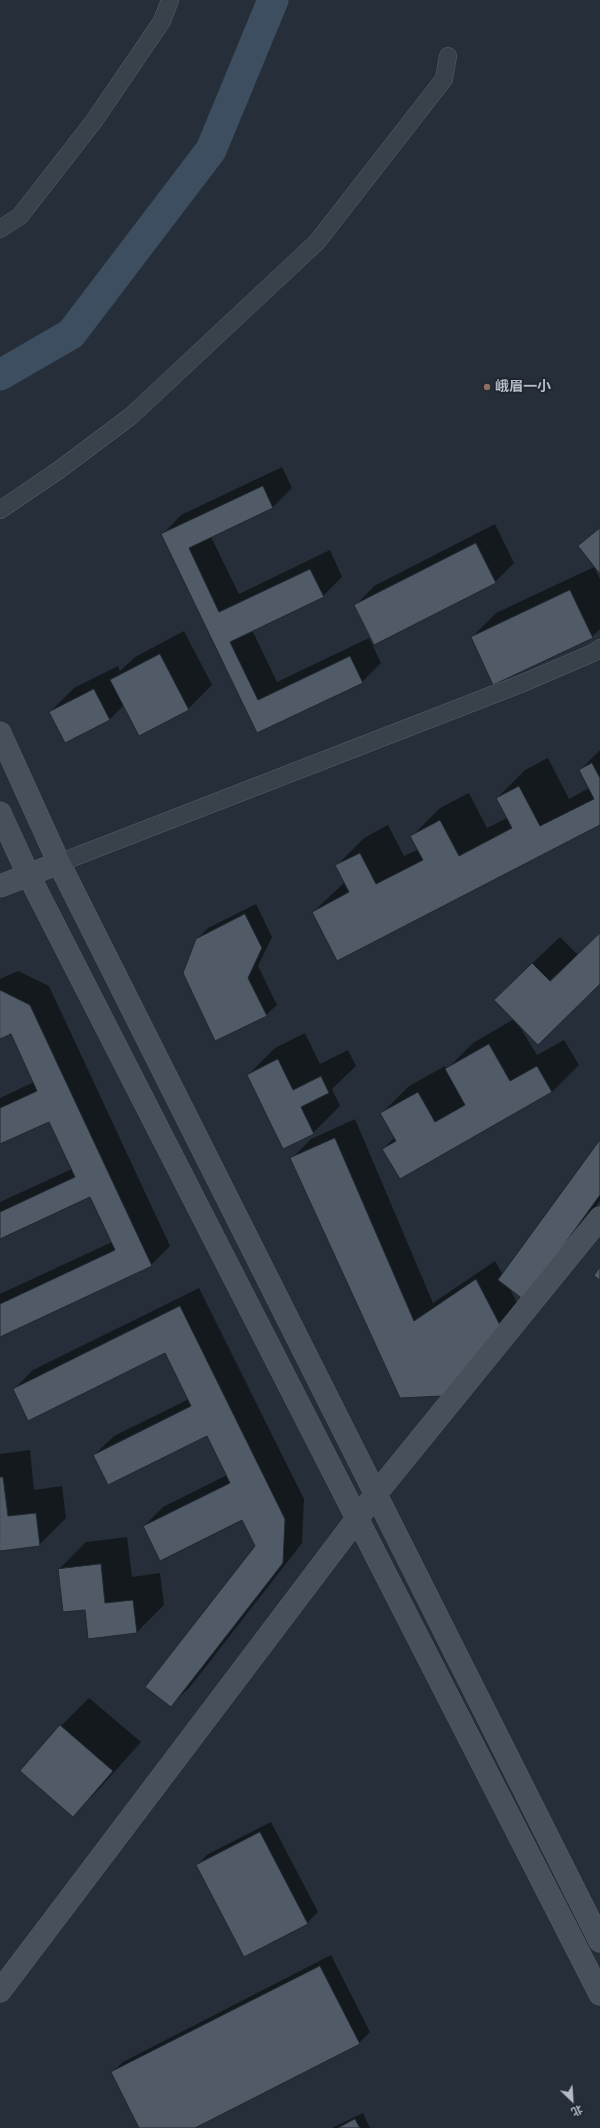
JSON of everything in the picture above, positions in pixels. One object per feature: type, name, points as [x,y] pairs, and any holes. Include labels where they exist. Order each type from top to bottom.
[{"type":"main road","points":[[0,733],[59,863],[600,1941]]},
{"type":"main road","points":[[0,813],[28,874],[359,1519],[600,1994]]},
{"type":"main road","points":[[0,886],[59,863]]},
{"type":"main road","points":[[0,1991],[359,1519],[375,1495],[600,1218]]},
{"type":"street","points":[[0,229],[20,216],[94,121],[162,21],[170,0]]},
{"type":"street","points":[[0,510],[59,470],[131,416],[317,242],[444,79],[448,56]]},
{"type":"street","points":[[59,863],[523,683],[593,653],[600,648]]},
{"type":"building","points":[[263,486],[273,508],[189,548],[219,612],[310,569],[324,597],[230,642],[258,700],[350,656],[363,683],[257,733],[161,534]]},
{"type":"building","points":[[600,528],[600,574],[578,546]]},
{"type":"building","points":[[476,543],[496,583],[374,645],[354,605]]},
{"type":"building","points":[[570,590],[593,638],[493,685],[471,637]]},
{"type":"building","points":[[160,654],[189,710],[139,736],[110,680]]},
{"type":"building","points":[[94,689],[110,720],[65,743],[49,712]]},
{"type":"building","points":[[592,763],[600,778],[600,825],[337,961],[312,912],[349,892],[335,865],[360,853],[376,884],[423,860],[410,836],[440,820],[459,856],[512,828],[496,798],[519,786],[540,826],[594,799],[579,770]]},
{"type":"building","points":[[245,914],[262,948],[248,978],[267,1016],[215,1041],[183,973],[196,939]]},
{"type":"building","points":[[600,933],[600,984],[538,1045],[494,1000],[532,963],[550,981]]},
{"type":"building","points":[[0,990],[30,1005],[152,1266],[0,1337],[0,1304],[115,1250],[90,1197],[0,1239],[0,1212],[75,1177],[49,1122],[0,1144],[0,1108],[37,1091],[11,1034],[0,1039]]},
{"type":"building","points":[[489,1044],[510,1081],[537,1066],[552,1092],[400,1179],[382,1149],[396,1141],[380,1113],[418,1092],[435,1122],[465,1105],[445,1069]]},
{"type":"building","points":[[278,1059],[293,1090],[321,1076],[329,1093],[301,1107],[314,1134],[283,1149],[247,1075]]},
{"type":"building","points":[[335,1138],[414,1321],[476,1279],[500,1325],[442,1396],[400,1398],[290,1158]]},
{"type":"building","points":[[600,1140],[600,1195],[524,1300],[498,1280]]},
{"type":"building","points":[[600,1267],[600,1280],[594,1276]]},
{"type":"building","points":[[180,1306],[285,1519],[283,1563],[171,1707],[145,1687],[255,1546],[242,1520],[160,1561],[143,1526],[230,1483],[207,1436],[108,1485],[93,1455],[191,1406],[165,1353],[28,1421],[13,1389]]},
{"type":"building","points":[[0,1477],[3,1477],[8,1516],[36,1513],[40,1546],[0,1551]]},
{"type":"building","points":[[101,1564],[105,1603],[133,1600],[137,1633],[88,1639],[85,1610],[63,1612],[58,1569]]},
{"type":"building","points":[[60,1725],[113,1771],[73,1817],[20,1771]]},
{"type":"building","points":[[260,1832],[308,1924],[244,1957],[196,1865]]},
{"type":"building","points":[[320,1966],[360,2044],[195,2128],[139,2128],[111,2072]]},
{"type":"building","points":[[355,2119],[360,2128],[338,2128]]},
{"type":"waterway","points":[[0,375],[71,334],[211,150],[273,0]]},
{"type":"place","name":"峨眉一小","points":[[487,387]]}]
